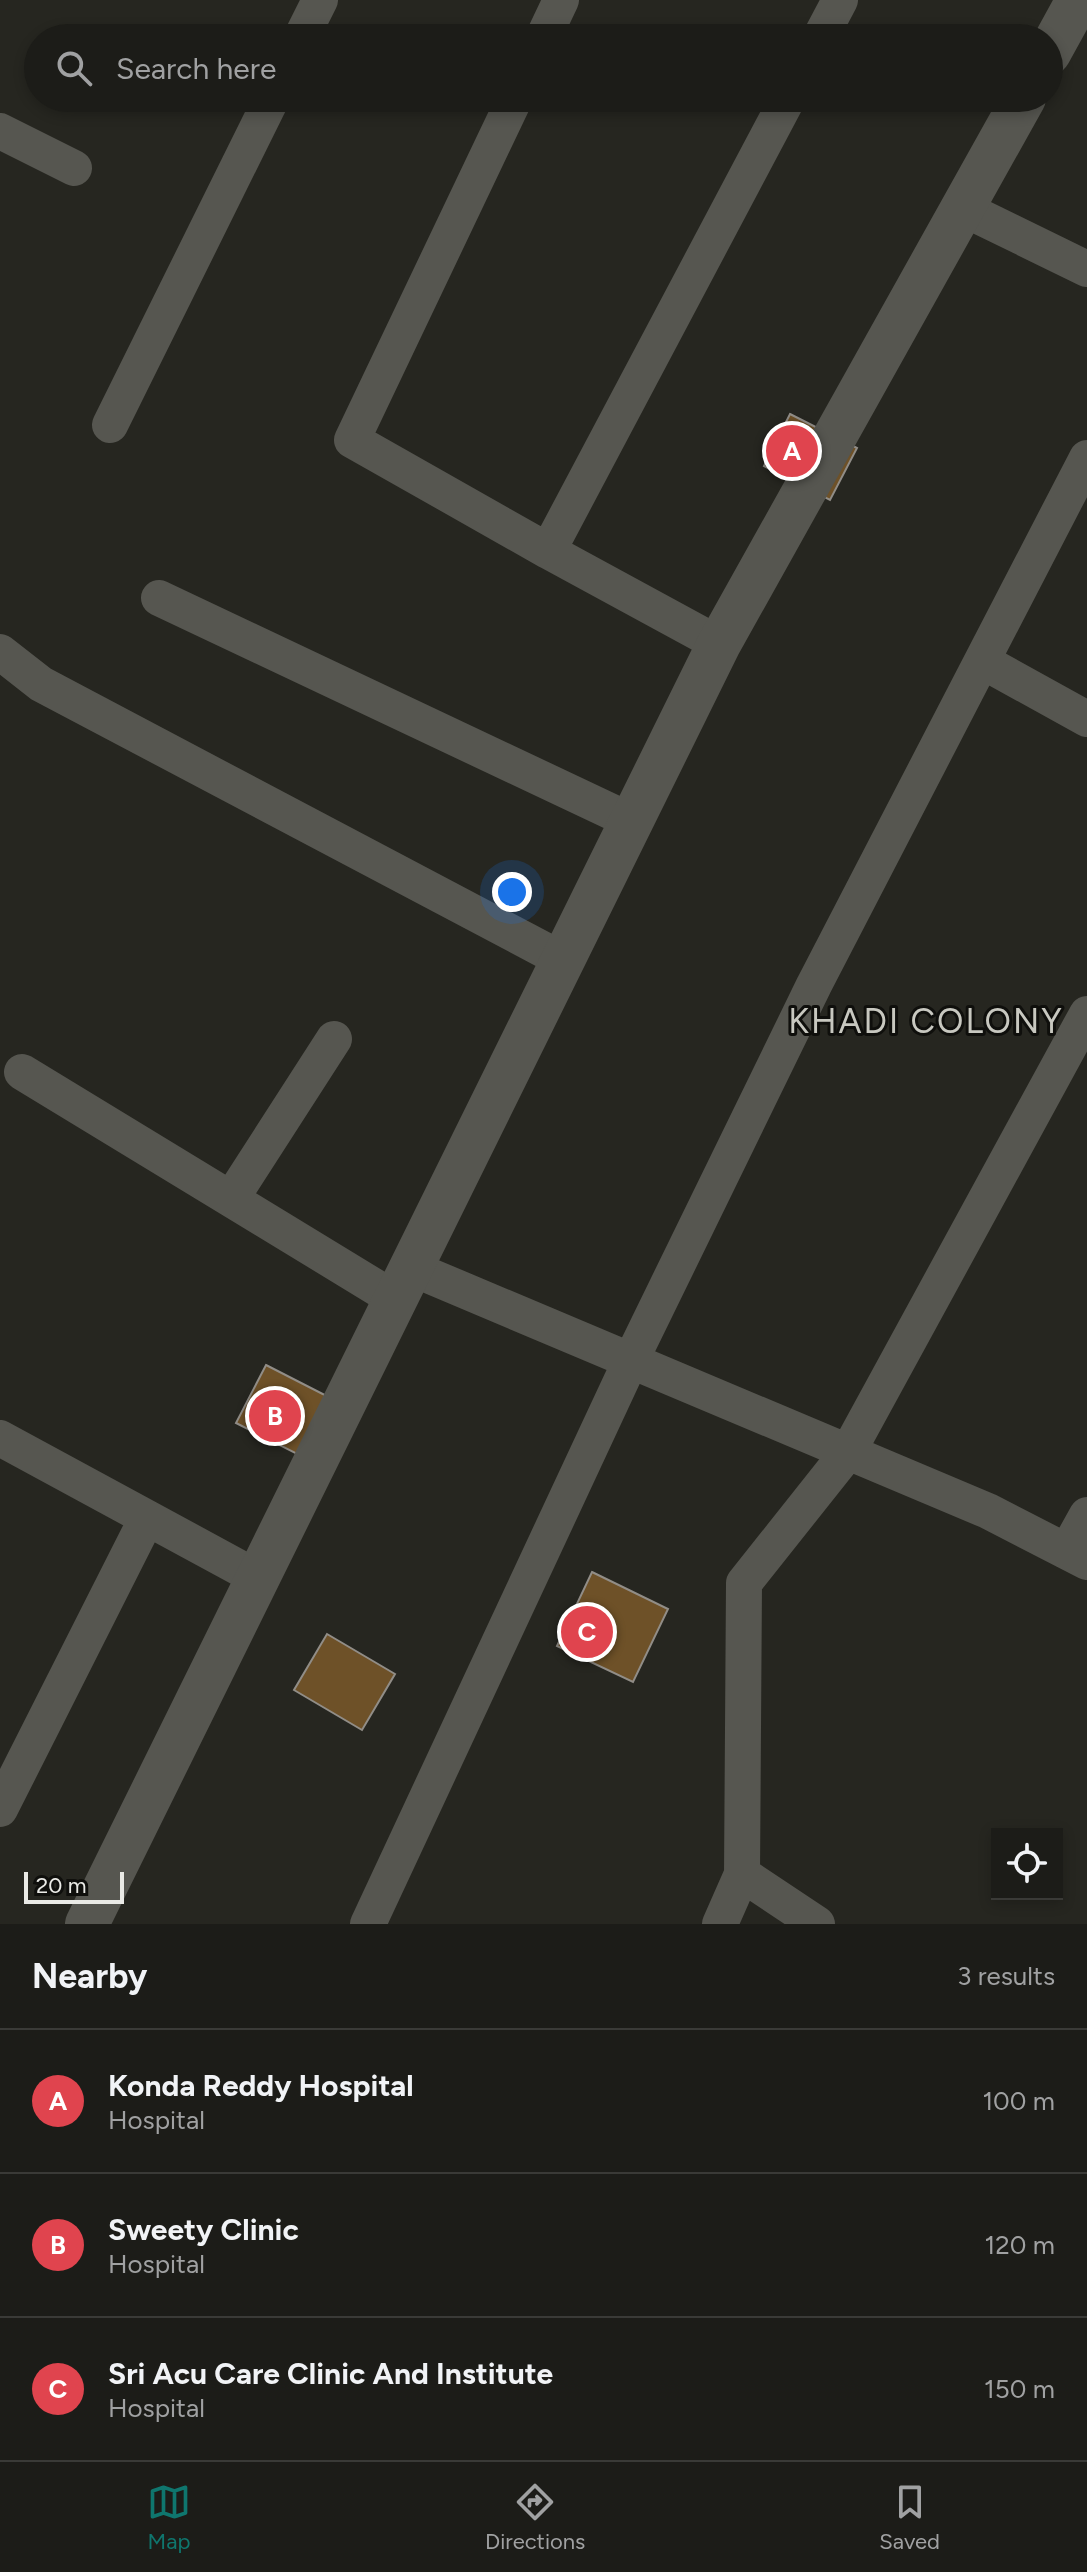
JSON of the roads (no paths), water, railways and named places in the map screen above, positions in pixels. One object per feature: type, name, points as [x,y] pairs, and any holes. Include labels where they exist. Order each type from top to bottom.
[{"type":"street","points":[[308,24],[320,0]]},
{"type":"street","points":[[550,24],[561,0]]},
{"type":"street","points":[[827,24],[840,0]]},
{"type":"street","points":[[1063,27],[1078,0]]},
{"type":"street","points":[[110,425],[265,112]]},
{"type":"street","points":[[508,112],[352,440],[719,644]]},
{"type":"street","points":[[548,551],[781,112]]},
{"type":"street","points":[[87,1924],[719,644],[1016,112]]},
{"type":"street","points":[[0,131],[74,168]]},
{"type":"street","points":[[962,208],[1087,269]]},
{"type":"street","points":[[368,1924],[631,1360],[814,985],[1087,458]]},
{"type":"street","points":[[159,598],[631,821]]},
{"type":"street","points":[[0,652],[41,684],[563,960]]},
{"type":"street","points":[[982,661],[1087,719]]},
{"type":"street","points":[[720,1924],[742,1874],[744,1583],[848,1452],[1087,1014]]},
{"type":"street","points":[[231,1199],[334,1039]]},
{"type":"street","points":[[22,1072],[231,1199],[403,1283],[631,1360],[988,1511],[1077,1557],[1087,1515]]},
{"type":"street","points":[[0,1438],[258,1578]]},
{"type":"street","points":[[1,1806],[147,1518]]},
{"type":"street","points":[[742,1874],[817,1924]]},
{"type":"place","name":"Konda Reddy Hospital","points":[[792,451]]},
{"type":"place","name":"Sweety Clinic","points":[[275,1416]]},
{"type":"place","name":"Sri Acu Care Clinic And Institute","points":[[587,1632]]},
{"type":"district","name":"KHADI COLONY","points":[[926,1021]]}]
